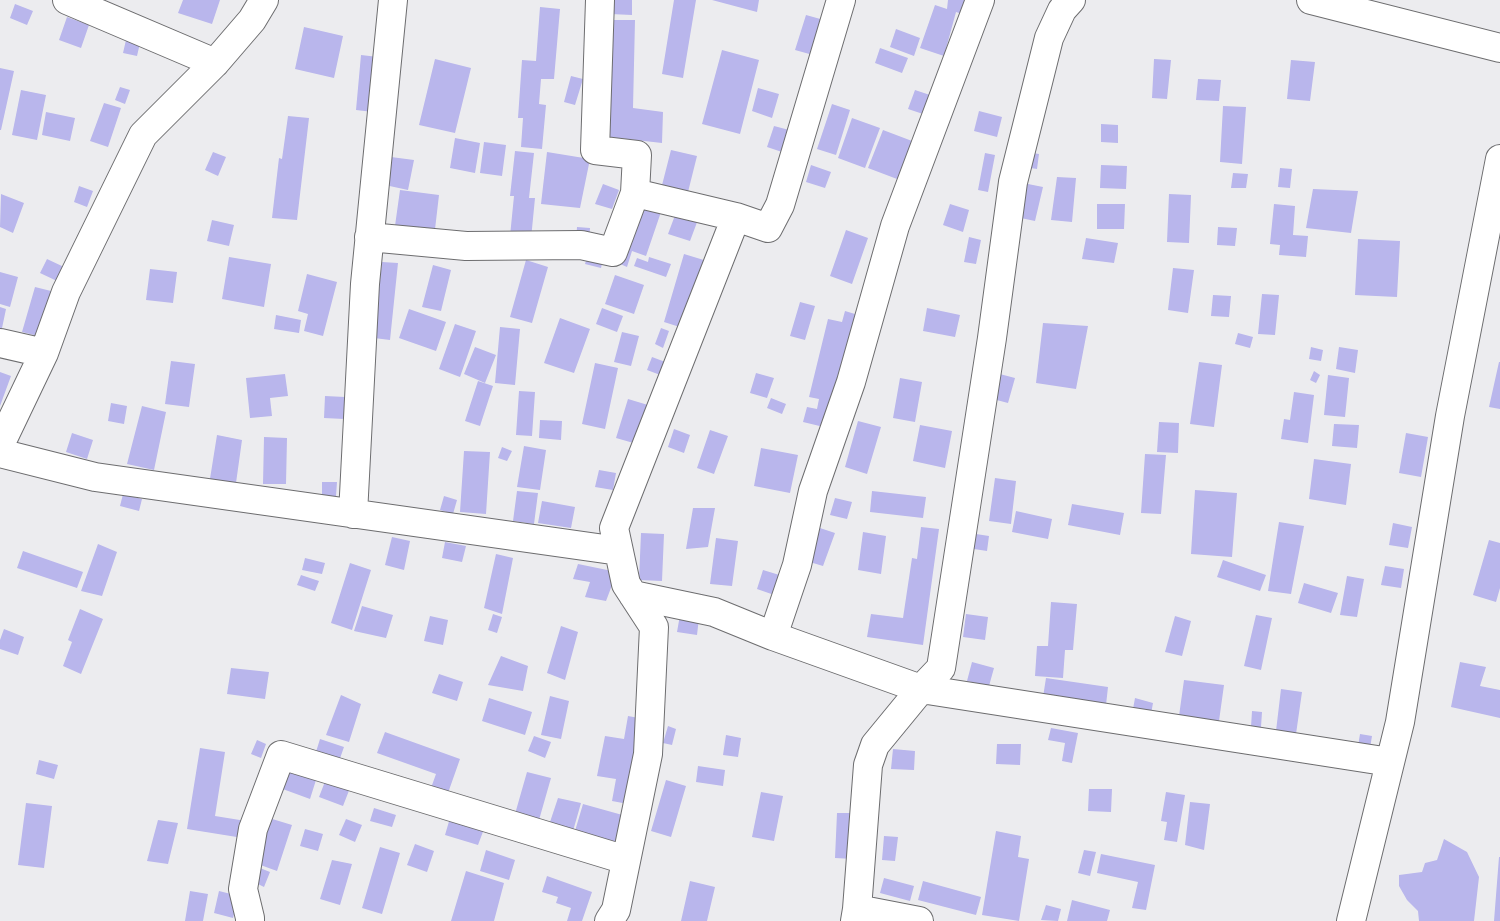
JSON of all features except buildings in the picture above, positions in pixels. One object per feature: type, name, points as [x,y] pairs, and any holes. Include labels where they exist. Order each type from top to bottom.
[{"type":"street","points":[[67,0],[215,63]]},
{"type":"street","points":[[0,445],[44,353],[66,292],[143,135],[215,63],[252,20],[264,0]]},
{"type":"street","points":[[353,514],[365,284],[393,0]]},
{"type":"street","points":[[369,237],[466,246],[581,245],[613,252],[635,193],[637,155],[595,150],[600,0]]},
{"type":"street","points":[[635,193],[736,217],[768,228],[780,205],[841,0]]},
{"type":"street","points":[[773,636],[797,565],[813,491],[852,382],[895,226],[980,0]]},
{"type":"street","points":[[1311,0],[1500,48]]},
{"type":"street","points":[[919,921],[856,915],[868,764],[875,744],[941,668],[992,338],[1013,182],[1049,38],[1061,3]]},
{"type":"street","points":[[1351,921],[1400,722],[1450,416],[1500,159]]},
{"type":"street","points":[[609,921],[616,910],[648,754],[654,627],[626,584],[614,528],[736,217]]},
{"type":"street","points":[[0,343],[44,353]]},
{"type":"street","points":[[0,453],[95,477],[619,551]]},
{"type":"street","points":[[633,596],[714,612],[773,636],[921,689],[1390,762]]},
{"type":"street","points":[[250,921],[243,889],[253,829],[281,755],[626,860]]}]
